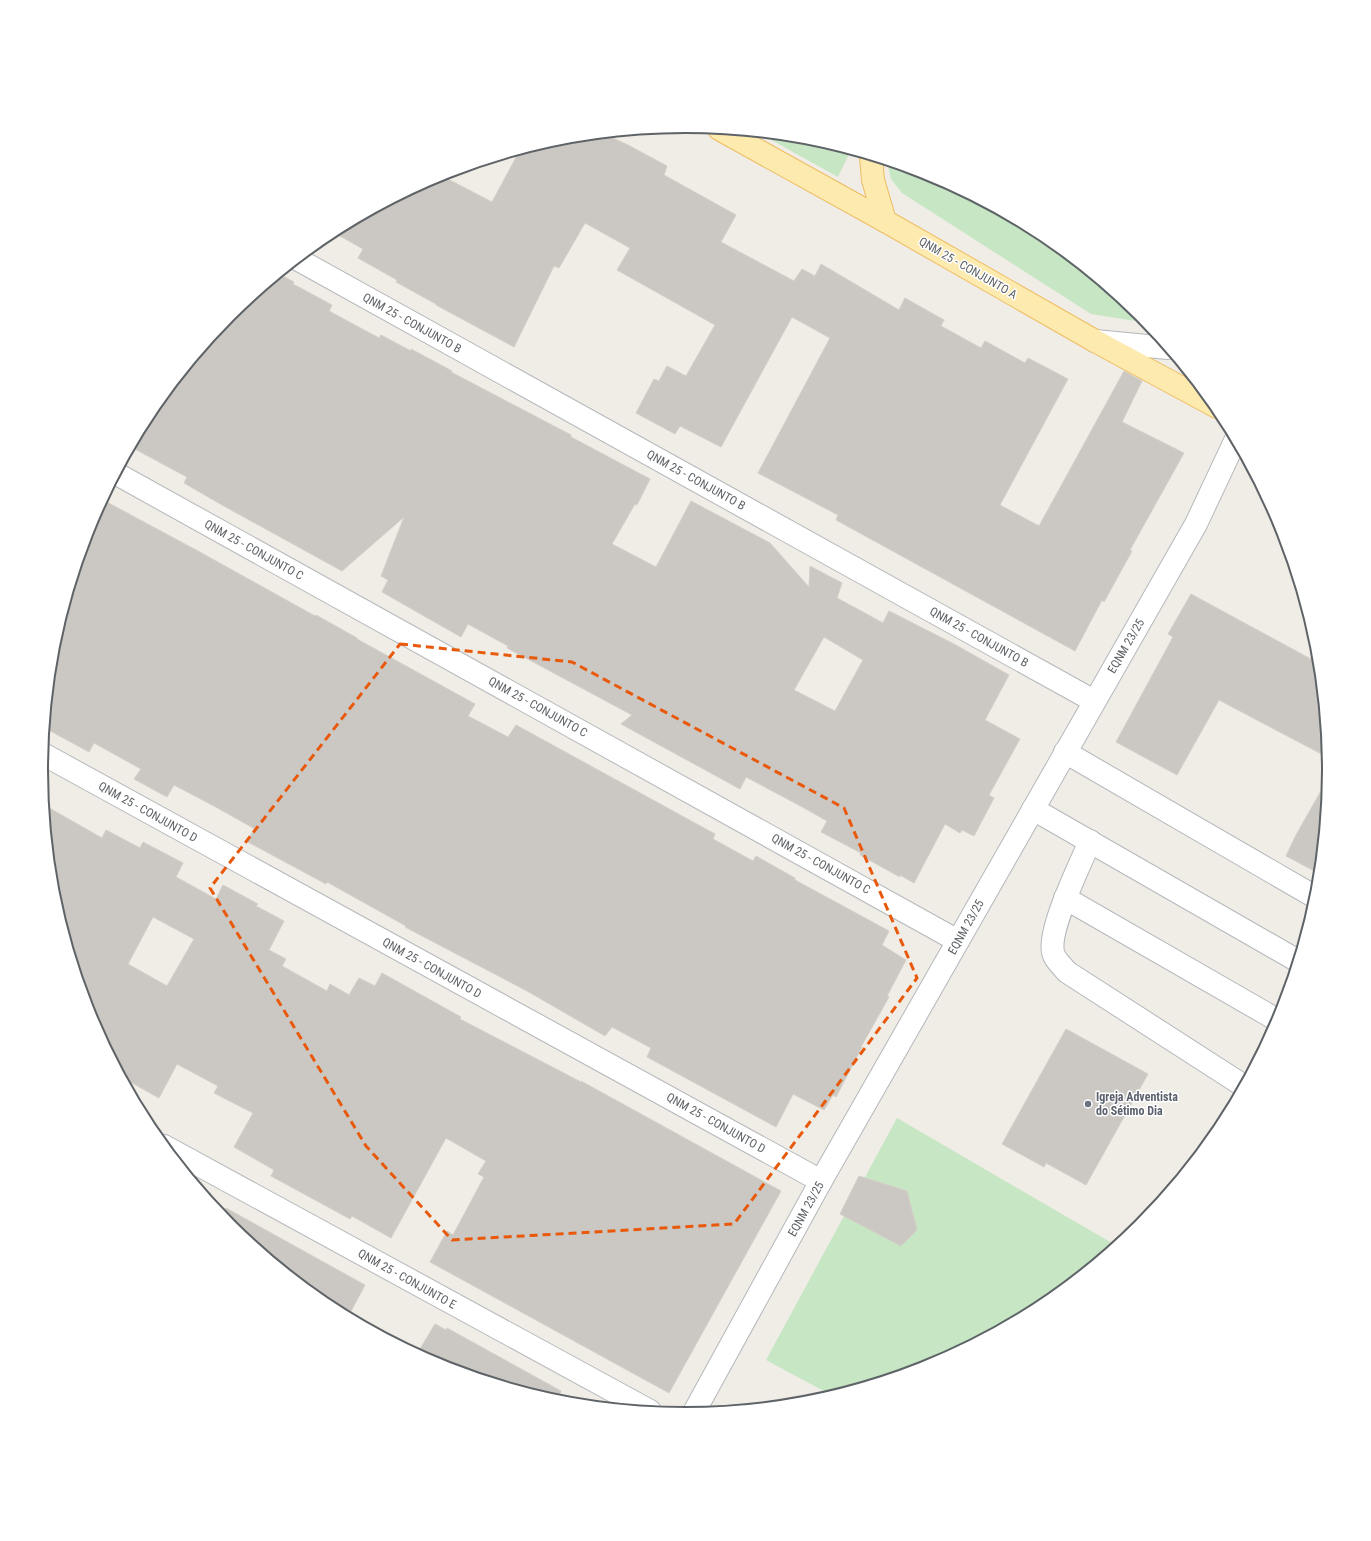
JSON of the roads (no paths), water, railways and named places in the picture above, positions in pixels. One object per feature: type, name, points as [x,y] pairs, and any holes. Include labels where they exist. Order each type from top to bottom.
[{"type":"main road","name":"QNM 25 - CONJUNTO A","points":[[728,134],[885,221],[1094,341],[1204,400]]},
{"type":"main road","points":[[871,161],[873,180],[885,221]]},
{"type":"street","name":"QNM 25 - CONJUNTO B","points":[[302,262],[1094,701]]},
{"type":"street","points":[[1094,341],[1163,347]]},
{"type":"street","name":"EQNM 23/25","points":[[696,1408],[821,1181],[1196,524],[1233,444]]},
{"type":"street","name":"QNM 25 - CONJUNTO C","points":[[121,476],[958,941]]},
{"type":"street","points":[[1065,752],[1311,895]]},
{"type":"street","name":"QNM 25 - CONJUNTO D","points":[[48,757],[821,1181]]},
{"type":"street","points":[[1033,809],[1294,959]]},
{"type":"street","points":[[1090,841],[1065,898],[1052,936],[1053,953],[1067,972],[1241,1084]]},
{"type":"street","points":[[1065,898],[1273,1017]]},
{"type":"street","name":"QNM 25 - CONJUNTO E","points":[[175,1152],[640,1407]]},
{"type":"place","name":"Igreja Adventista do Sétimo Dia","points":[[1088,1104]]}]
